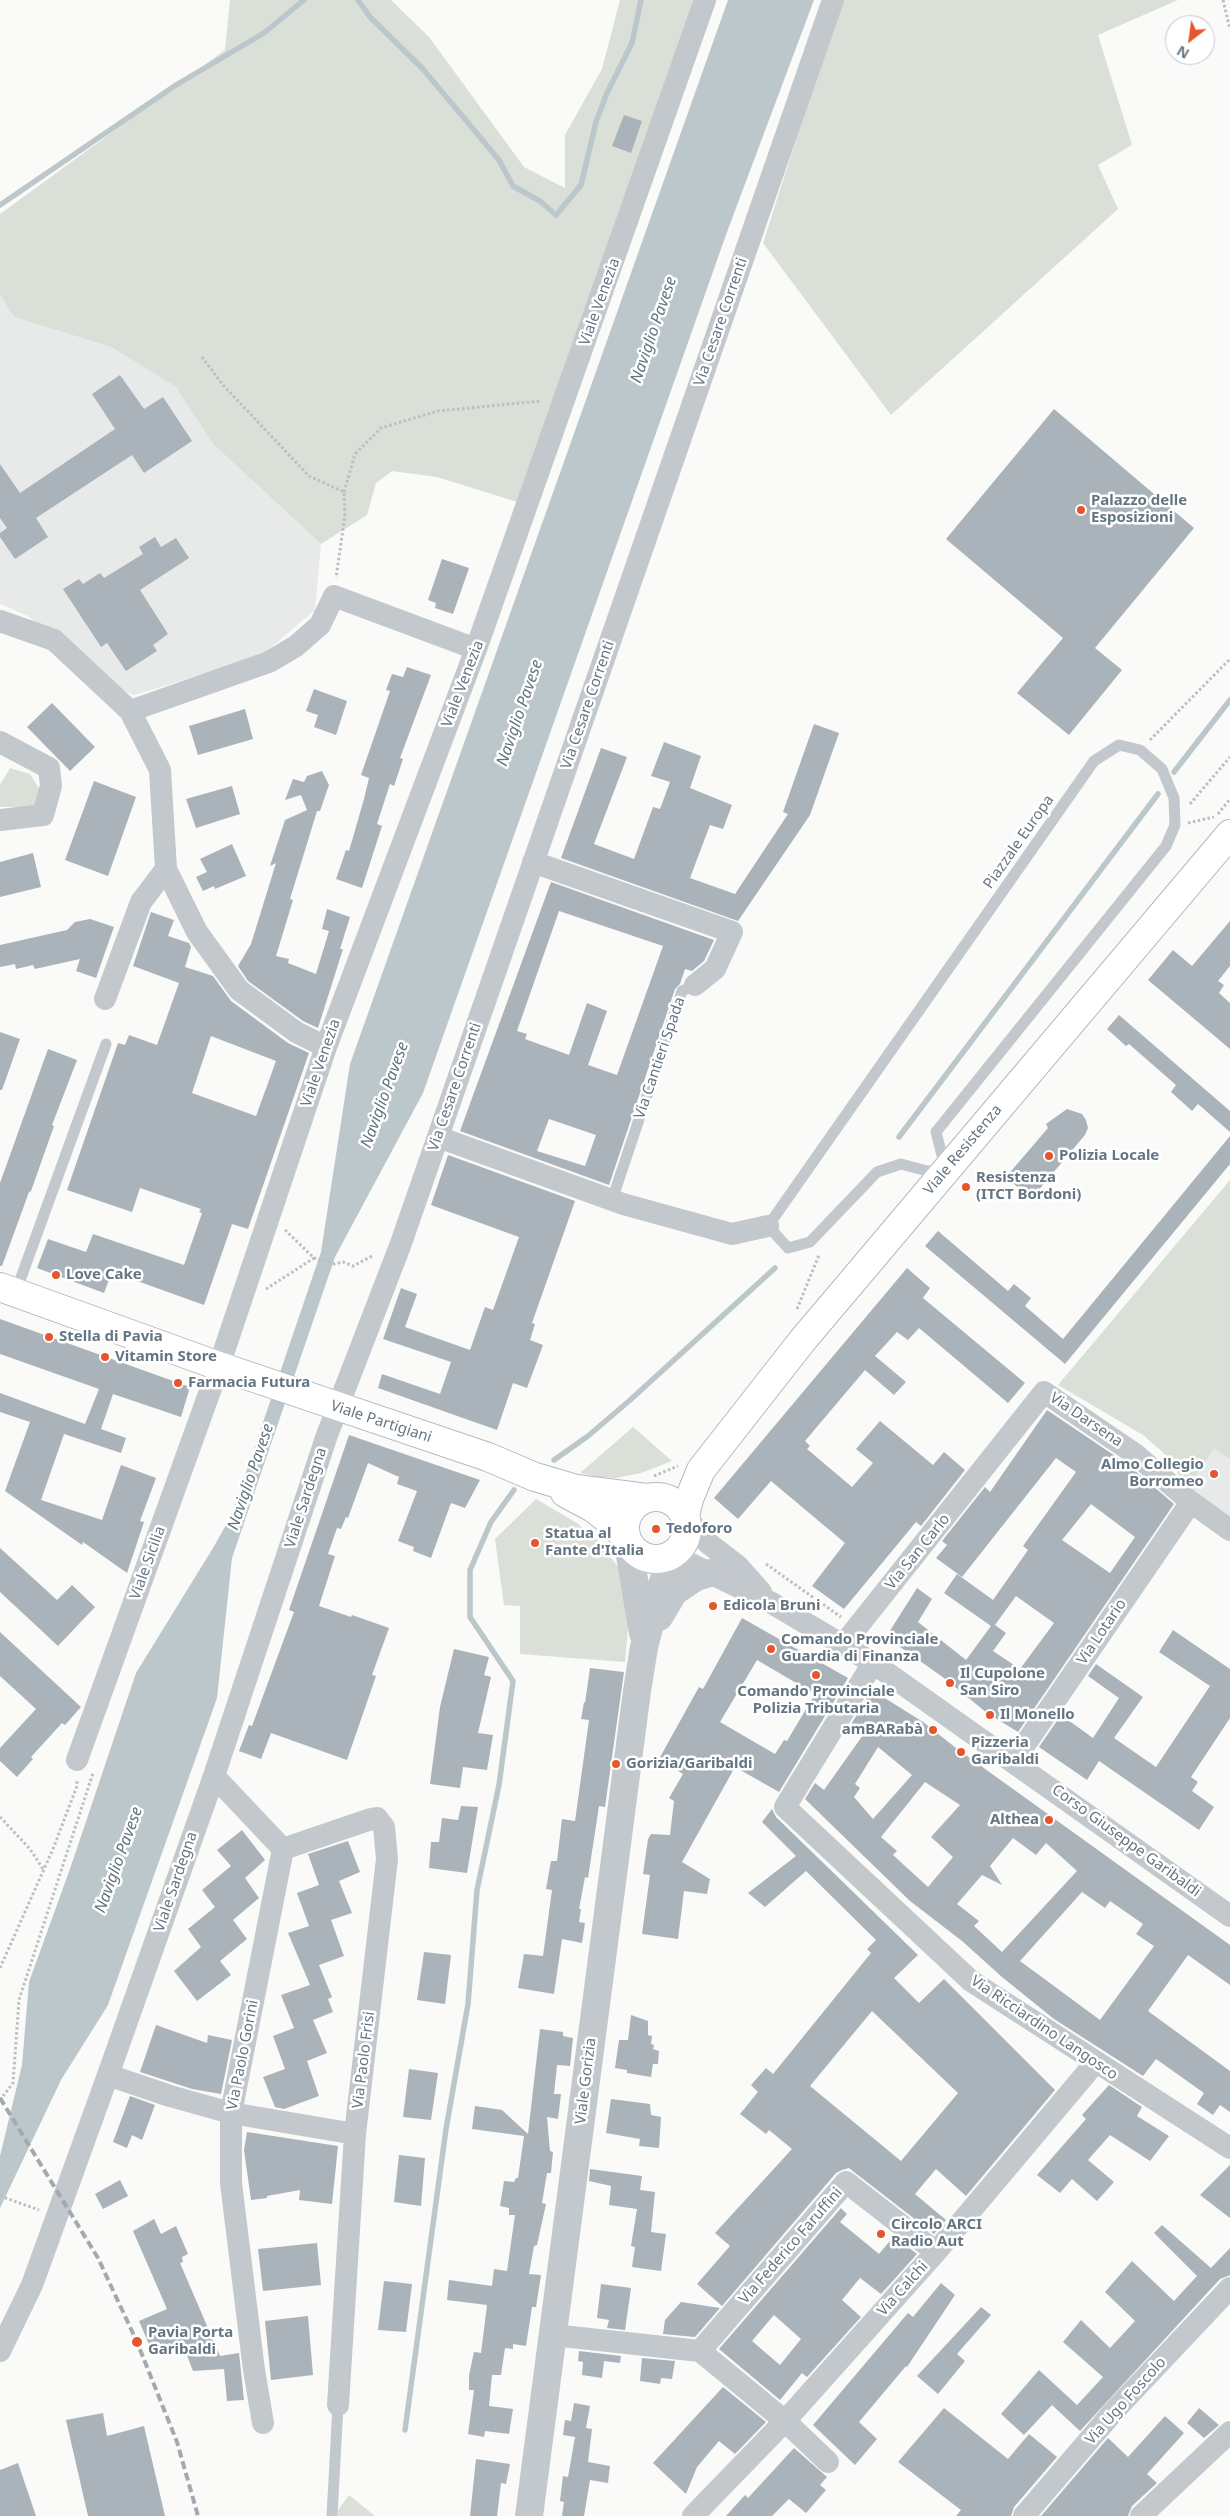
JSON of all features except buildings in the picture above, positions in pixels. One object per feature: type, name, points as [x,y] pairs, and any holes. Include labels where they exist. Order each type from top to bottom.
[{"type":"main road","name":"Viale Resistenza","points":[[685,1516],[701,1470],[802,1341],[946,1172],[1226,825]]},
{"type":"main road","name":"Viale Partigiani","points":[[8,1290],[226,1369],[488,1457],[536,1477],[593,1508],[612,1522],[627,1541]]},
{"type":"main road","name":"Viale Resistenza","points":[[649,1497],[673,1488],[701,1470]]},
{"type":"main road","name":"Viale Partigiani","points":[[536,1477],[576,1489],[649,1497]]},
{"type":"main road","points":[[649,1497],[672,1501],[685,1516],[686,1537],[679,1549],[664,1559],[644,1558],[627,1541],[624,1524],[627,1514],[634,1505],[649,1497]]},
{"type":"street","name":"Viale Venezia","points":[[226,1369],[326,1047],[476,649],[705,0]]},
{"type":"street","name":"Via Cesare Correnti","points":[[338,1407],[400,1246],[833,0]]},
{"type":"street","points":[[130,711],[269,662],[296,646],[320,625],[334,596],[476,649]]},
{"type":"street","points":[[0,621],[54,640],[130,711],[160,770],[166,869],[197,932],[239,990],[296,1032],[326,1047]]},
{"type":"street","points":[[0,820],[43,814],[51,786],[49,768],[2,748]]},
{"type":"street","name":"Via Cantieri Spada","points":[[533,862],[732,932],[715,969],[695,985]]},
{"type":"street","points":[[105,999],[141,902],[166,869]]},
{"type":"street","points":[[438,1137],[612,1200],[732,1234],[768,1226]]},
{"type":"street","name":"Viale Sicilia","points":[[77,1760],[226,1369]]},
{"type":"street","name":"Via Darsena","points":[[993,1458],[1044,1392],[1135,1454],[1191,1502]]},
{"type":"street","name":"Viale Sardegna","points":[[2,2340],[32,2285],[56,2214],[108,2075],[214,1776],[338,1407]]},
{"type":"street","name":"Via San Carlo","points":[[850,1637],[993,1458]]},
{"type":"street","points":[[1191,1502],[1230,1530]]},
{"type":"street","name":"Via Lotario","points":[[1013,1762],[1191,1502]]},
{"type":"street","name":"Corso Giuseppe Garibaldi","points":[[685,1516],[708,1543],[738,1566],[770,1602]]},
{"type":"street","name":"Viale Gorizia","points":[[627,1541],[644,1647]]},
{"type":"street","name":"Corso Giuseppe Garibaldi","points":[[672,1555],[770,1602],[850,1637],[873,1663],[1230,1916]]},
{"type":"street","name":"Viale Gorizia","points":[[529,2516],[644,1647],[654,1608],[672,1555]]},
{"type":"street","name":"Viale Gorizia","points":[[644,1647],[674,1592],[696,1577],[710,1573]]},
{"type":"street","name":"Via Ricciardino Langosco","points":[[873,1663],[785,1807],[971,1981],[1095,2063],[1230,2148]]},
{"type":"street","points":[[214,1776],[283,1849]]},
{"type":"street","name":"Via Paolo Frisi","points":[[283,1849],[371,1819],[377,1818],[384,1828],[386,1859],[355,2134],[338,2405]]},
{"type":"street","name":"Via Paolo Gorini","points":[[263,2423],[254,2370],[232,2183],[231,2113],[283,1849]]},
{"type":"street","name":"Via Calchi","points":[[693,2516],[785,2421],[936,2252],[1095,2063]]},
{"type":"street","points":[[108,2075],[170,2096],[231,2113],[355,2134]]},
{"type":"street","name":"Via Federico Faruffini","points":[[700,2351],[846,2182],[936,2252]]},
{"type":"street","name":"Via Ugo Foscolo","points":[[1024,2516],[1114,2411],[1230,2288]]},
{"type":"street","points":[[553,2335],[700,2351],[785,2421],[828,2462]]},
{"type":"street","points":[[1141,2516],[1230,2432]]},
{"type":"lane","name":"Piazzale Europa","points":[[768,1226],[1094,761],[1119,746],[1140,750]]},
{"type":"lane","points":[[768,1226],[788,1248],[810,1242],[877,1172],[901,1164],[927,1171],[946,1172],[936,1132],[1166,846],[1175,825],[1174,798],[1162,769],[1140,750]]},
{"type":"lane","name":"Via Cantieri Spada","points":[[612,1200],[682,991],[695,985]]},
{"type":"lane","points":[[8,1290],[106,1044]]},
{"type":"lane","points":[[332,2516],[338,2405]]},
{"type":"path","points":[[1223,0],[1230,29]]},
{"type":"path","points":[[202,357],[223,385],[309,476],[344,492]]},
{"type":"path","points":[[334,596],[345,515],[344,492],[355,454],[381,428],[438,411],[565,399]]},
{"type":"path","points":[[1140,750],[1230,659]]},
{"type":"path","points":[[1175,825],[1230,757]]},
{"type":"path","points":[[1175,825],[1226,825]]},
{"type":"path","points":[[279,1225],[314,1258],[334,1264],[343,1262],[353,1266],[370,1259],[376,1252],[400,1246]]},
{"type":"path","points":[[795,1314],[819,1254],[810,1242]]},
{"type":"path","points":[[261,1291],[266,1290],[314,1258]]},
{"type":"path","points":[[763,1562],[850,1637]]},
{"type":"path","points":[[0,1968],[78,1786],[77,1760]]},
{"type":"path","points":[[0,1817],[30,1849],[43,1870]]},
{"type":"path","points":[[0,2196],[24,2206],[56,2214]]},
{"type":"shaded area","points":[[230,0],[391,0],[429,37],[524,167],[565,188],[565,135],[602,69],[620,0],[697,0],[527,505],[437,477],[392,471],[376,483],[367,515],[321,544],[213,444],[176,387],[111,347],[14,317],[0,295],[0,214],[225,50]]},
{"type":"shaded area","points":[[841,0],[1178,0],[1098,35],[1132,145],[1098,165],[1118,209],[891,415],[763,243]]},
{"type":"shaded area","points":[[0,295],[14,317],[111,347],[176,387],[213,444],[321,544],[315,610],[261,656],[135,695],[117,689],[28,616],[0,604]]},
{"type":"shaded area","points":[[10,768],[30,774],[40,790],[35,807],[0,807],[0,785]]},
{"type":"shaded area","points":[[1230,1180],[1230,1459],[1214,1449],[1187,1489],[1168,1457],[1143,1435],[1058,1385]]},
{"type":"shaded area","points":[[633,1427],[672,1461],[641,1473],[616,1478],[580,1473]]},
{"type":"shaded area","name":"Almo Collegio Borromeo","points":[[1214,1449],[1230,1459],[1230,1527],[1187,1489]]},
{"type":"shaded area","points":[[536,1499],[577,1523],[598,1541],[618,1567],[625,1587],[629,1617],[625,1662],[520,1654],[520,1606],[504,1605],[495,1539]]},
{"type":"shaded area","points":[[349,2495],[375,2516],[338,2516],[338,2510]]},
{"type":"water","name":"Naviglio Pavese","points":[[728,0],[814,0],[727,232],[423,1093],[335,1257],[232,1558],[217,1698],[108,2005],[61,2080],[0,2208],[0,2156],[22,2065],[29,1982],[71,1866],[136,1673],[230,1518],[241,1487],[321,1252],[350,1064]]},
{"type":"waterway","points":[[0,205],[176,85],[264,33],[304,0]]},
{"type":"waterway","points":[[358,0],[370,17],[422,68],[499,160],[513,186],[540,201],[556,215],[581,185],[596,122],[607,93],[632,43],[641,0]]},
{"type":"waterway","points":[[1174,772],[1230,700]]},
{"type":"waterway","points":[[899,1137],[1158,794]]},
{"type":"waterway","points":[[554,1460],[588,1436],[629,1401],[775,1268]]},
{"type":"waterway","points":[[405,2430],[446,2129],[468,2004],[477,1890],[499,1785],[513,1681],[470,1617],[470,1570],[491,1522],[514,1490]]},
{"type":"railway","points":[[0,2098],[98,2258],[137,2342],[177,2442],[198,2516]]},
{"type":"place","name":"Palazzo delle Esposizioni","points":[[1081,510]]},
{"type":"place","name":"Polizia Locale","points":[[1049,1156]]},
{"type":"place","name":"Resistenza (ITCT Bordoni)","points":[[966,1187]]},
{"type":"place","name":"Love Cake","points":[[56,1275]]},
{"type":"place","name":"Stella di Pavia","points":[[49,1337]]},
{"type":"place","name":"Vitamin Store","points":[[105,1357]]},
{"type":"place","name":"Farmacia Futura","points":[[178,1383]]},
{"type":"place","name":"Almo Collegio Borromeo","points":[[1214,1474]]},
{"type":"place","name":"Tedoforo","points":[[656,1529]]},
{"type":"place","name":"Statua al Fante d'Italia","points":[[535,1543]]},
{"type":"place","name":"Edicola Bruni","points":[[713,1606]]},
{"type":"place","name":"Comando Provinciale Guardia di Finanza","points":[[771,1649]]},
{"type":"place","name":"Comando Provinciale Polizia Tributaria","points":[[816,1675]]},
{"type":"place","name":"Il Cupolone San Siro","points":[[950,1683]]},
{"type":"place","name":"Il Monello","points":[[990,1715]]},
{"type":"place","name":"amBARabà","points":[[933,1730]]},
{"type":"place","name":"Pizzeria Garibaldi","points":[[961,1752]]},
{"type":"place","name":"Gorizia/Garibaldi","points":[[616,1764]]},
{"type":"place","name":"Althea","points":[[1049,1820]]},
{"type":"place","name":"Circolo ARCI Radio Aut","points":[[881,2234]]},
{"type":"place","name":"Pavia Porta Garibaldi","points":[[137,2342]]}]
